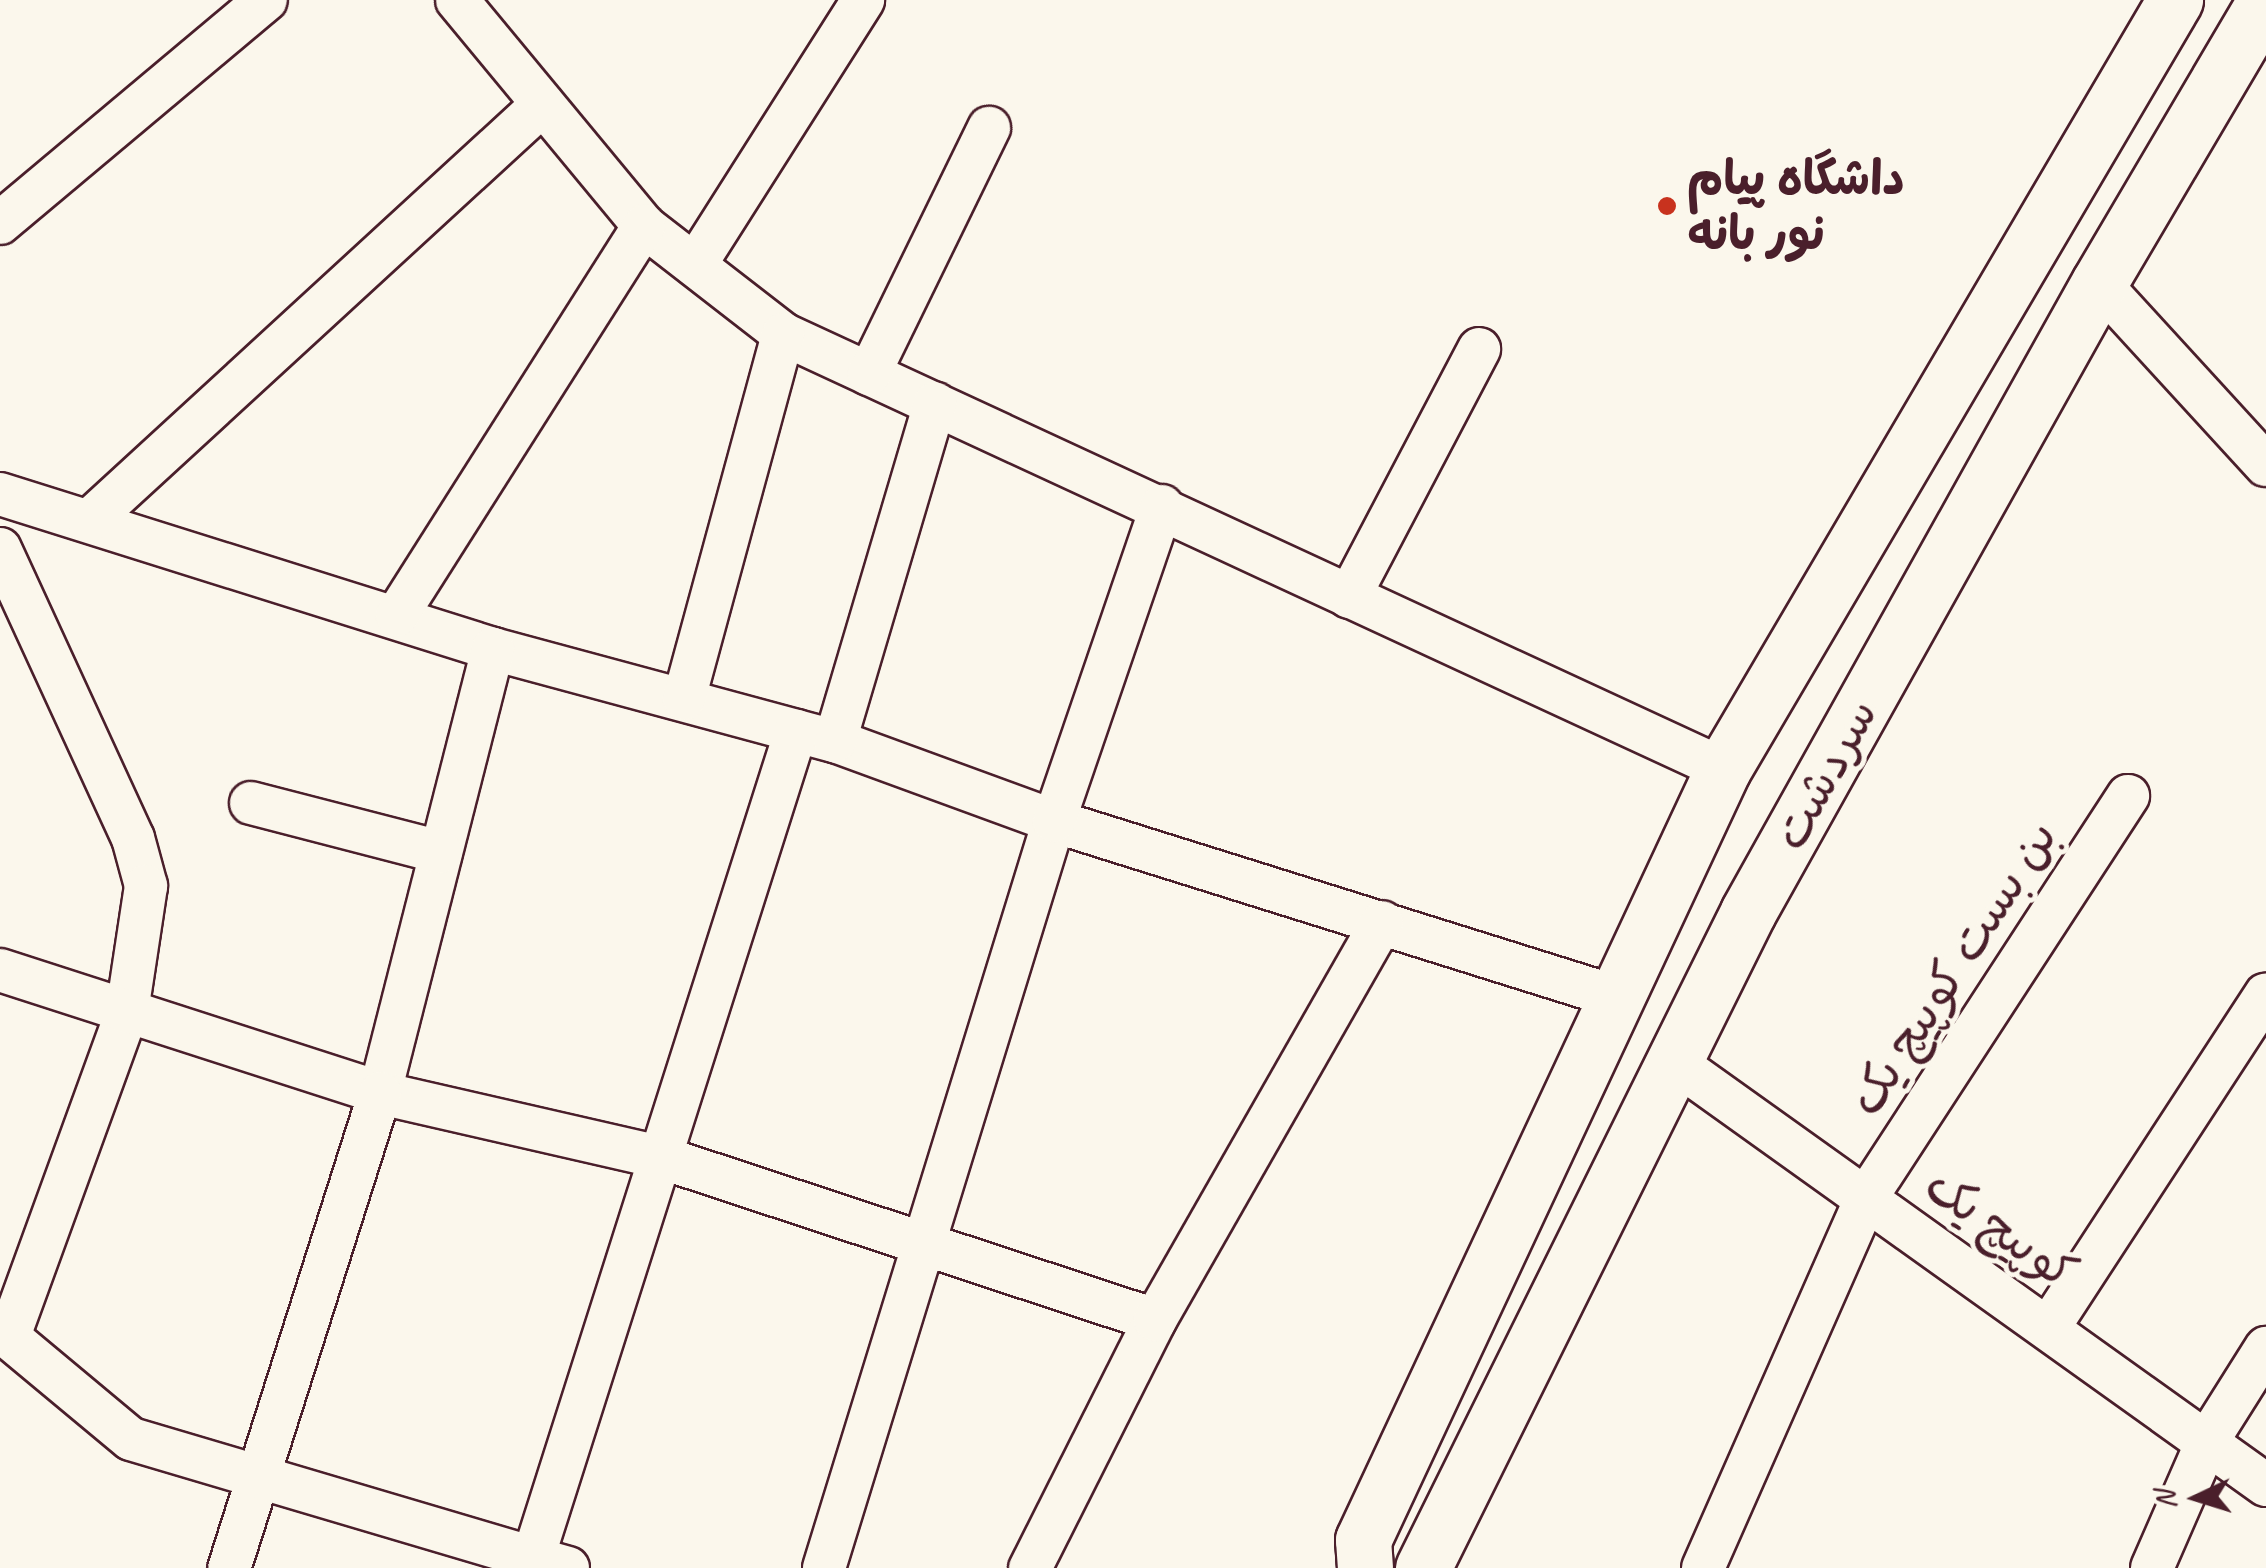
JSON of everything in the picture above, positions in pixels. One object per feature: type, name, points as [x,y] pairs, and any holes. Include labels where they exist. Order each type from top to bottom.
[{"type":"main road","name":"سردشت","points":[[1365,1568],[1362,1540],[1613,996],[1723,769],[2176,0]]},
{"type":"main road","name":"سردشت","points":[[1422,1568],[1748,912],[2099,283],[2261,19]]},
{"type":"street","points":[[0,223],[266,0]]},
{"type":"street","points":[[457,0],[644,226],[783,334],[1162,506],[1349,597],[1723,769]]},
{"type":"street","points":[[695,265],[863,0]]},
{"type":"street","points":[[89,521],[543,104]]},
{"type":"street","points":[[870,374],[990,128]]},
{"type":"street","points":[[397,615],[644,226]]},
{"type":"street","points":[[2099,283],[2266,466]]},
{"type":"street","points":[[684,699],[783,334]]},
{"type":"street","points":[[1349,597],[1480,349]]},
{"type":"street","points":[[0,550],[137,854],[145,917],[128,1012],[4,1334],[131,1439],[544,1565],[660,1157],[934,403]]},
{"type":"street","points":[[0,494],[397,615],[493,649],[815,736],[1054,821],[1613,996]]},
{"type":"street","points":[[824,1568],[1054,821],[1162,506]]},
{"type":"street","points":[[229,1568],[380,1093],[493,649]]},
{"type":"street","name":"بن بست کوپیچ یک","points":[[1703,1568],[1866,1198],[2128,796]]},
{"type":"street","points":[[251,804],[441,852]]},
{"type":"street","points":[[1030,1568],[1155,1320],[1382,922]]},
{"type":"street","points":[[0,970],[380,1093],[660,1157],[1155,1320]]},
{"type":"street","points":[[2048,1328],[2266,994]]},
{"type":"street","name":"کوپیچ یک","points":[[1673,1061],[2208,1440],[2266,1486]]},
{"type":"street","points":[[2152,1568],[2208,1440],[2266,1348]]},
{"type":"place","name":"داشگاه پیام نور بانه","points":[[1667,206]]}]
